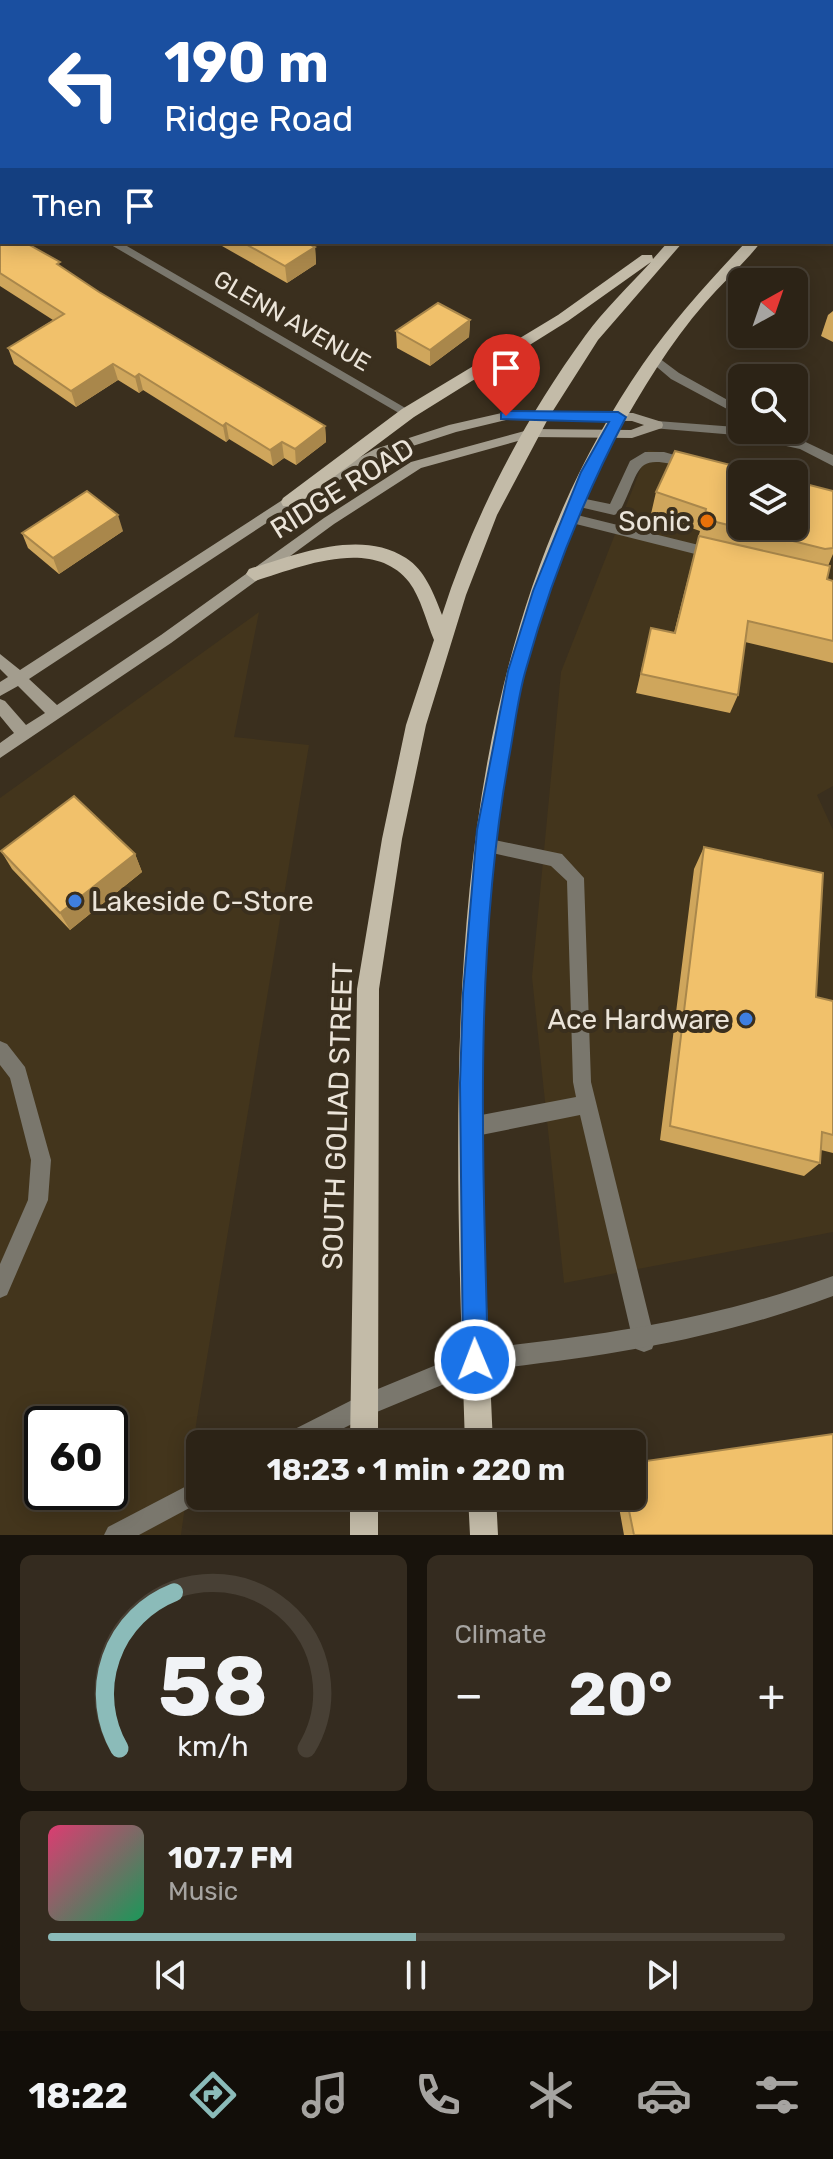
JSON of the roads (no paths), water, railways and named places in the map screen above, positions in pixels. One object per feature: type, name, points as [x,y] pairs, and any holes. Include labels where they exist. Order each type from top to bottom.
[{"type":"main road","points":[[289,502],[408,413],[563,318],[670,244]]},
{"type":"main road","name":"SOUTH GOLIAD STREET","points":[[364,1430],[368,989],[392,839],[413,739],[443,640],[488,515],[537,425],[592,337],[671,244]]},
{"type":"main road","points":[[478,1430],[471,1127],[473,993],[485,845],[516,671],[549,569],[573,510],[633,388],[704,294],[752,244]]},
{"type":"main road","name":"RIDGE ROAD","points":[[0,690],[289,502],[380,452],[454,428],[506,416],[537,425],[614,425],[632,434],[657,425]]},
{"type":"main road","name":"RIDGE ROAD","points":[[0,751],[166,639],[329,521],[416,465],[537,425]]},
{"type":"main road","points":[[255,574],[330,552],[361,551],[394,560],[414,576],[443,640]]},
{"type":"main road","points":[[0,660],[55,713]]},
{"type":"main road","points":[[0,705],[24,734]]},
{"type":"main road","points":[[364,1510],[364,1535]]},
{"type":"main road","points":[[483,1510],[484,1535]]},
{"type":"street","name":"GLENN AVENUE","points":[[115,244],[408,413]]},
{"type":"street","points":[[655,359],[683,381],[728,405]]},
{"type":"street","points":[[657,425],[736,431],[801,445],[833,461]]},
{"type":"street","points":[[573,510],[614,510],[635,464],[645,456],[664,456],[703,467]]},
{"type":"street","points":[[573,510],[726,557]]},
{"type":"street","points":[[485,845],[556,859],[575,878],[582,1082],[644,1341]]},
{"type":"street","points":[[0,1050],[18,1074],[41,1160],[38,1200],[0,1288]]},
{"type":"street","points":[[471,1127],[587,1104]]},
{"type":"street","points":[[317,1430],[364,1406],[475,1360],[644,1341],[731,1322],[833,1286]]},
{"type":"street","points":[[116,1535],[186,1498]]},
{"type":"place","name":"Sonic","points":[[707,521]]},
{"type":"place","name":"Lakeside C-Store","points":[[75,901]]},
{"type":"place","name":"Ace Hardware","points":[[746,1019]]}]
